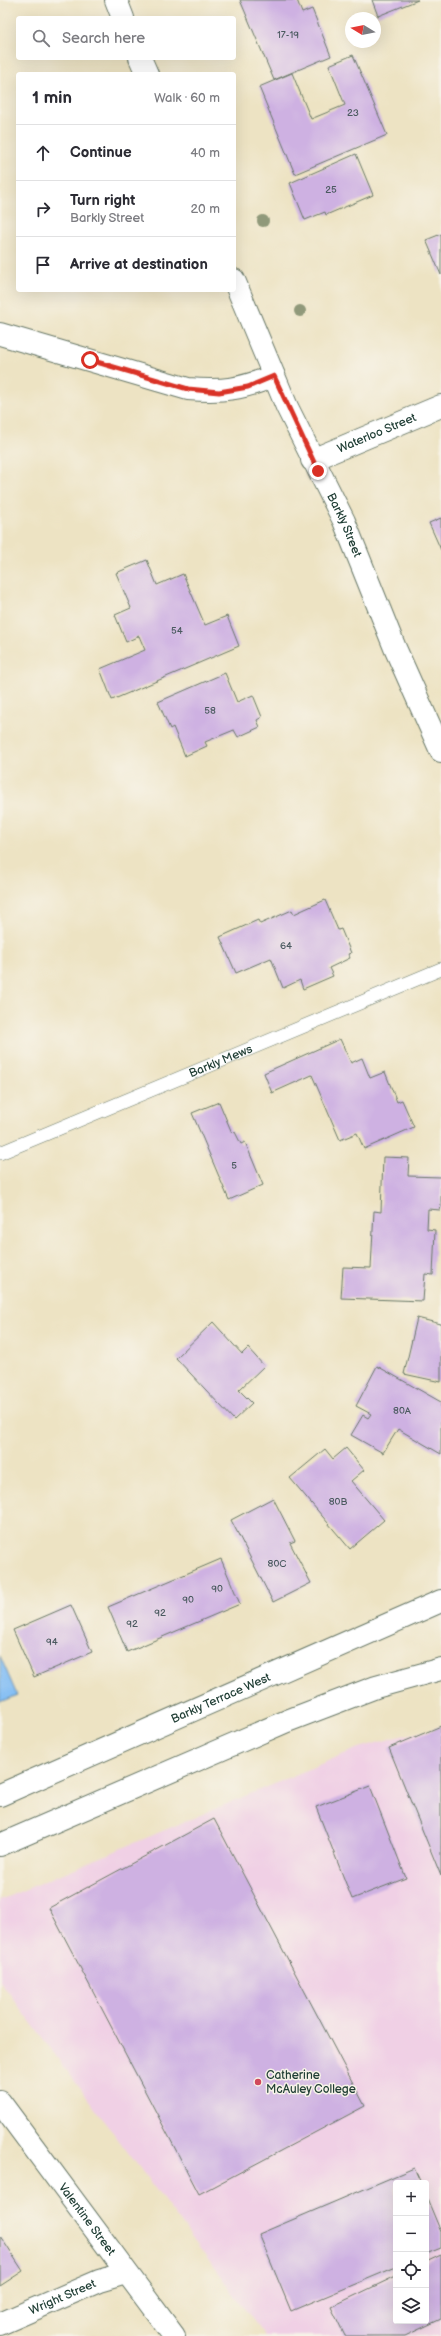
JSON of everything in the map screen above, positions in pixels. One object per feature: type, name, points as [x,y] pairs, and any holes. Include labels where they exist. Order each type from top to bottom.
[{"type":"street","points":[[116,0],[123,16]]},
{"type":"street","points":[[141,60],[146,72]]},
{"type":"street","name":"Barkly Street","points":[[236,285],[274,376],[312,460],[344,521],[395,648],[441,751]]},
{"type":"street","points":[[0,334],[188,389],[219,392],[248,387],[274,376]]},
{"type":"street","name":"Waterloo Street","points":[[312,460],[441,406]]},
{"type":"street","name":"Barkly Terrace West","points":[[0,1795],[441,1601]]},
{"type":"street","points":[[0,1844],[293,1718],[376,1687],[441,1669]]},
{"type":"street","name":"Valentine Street","points":[[0,2102],[174,2336]]},
{"type":"street","name":"Wright Street","points":[[0,2324],[99,2281],[126,2273]]},
{"type":"lane","name":"Barkly Mews","points":[[0,1153],[441,969]]},
{"type":"shaded area","name":"Catherine McAuley College","points":[[441,1728],[441,2336],[265,2336],[0,1981],[0,1900],[356,1749],[397,1737]]},
{"type":"water","points":[[0,1656],[17,1695],[0,1702]]},
{"type":"building","points":[[240,0],[297,0],[302,13],[312,9],[331,56],[274,80]]},
{"type":"building","points":[[372,0],[418,0],[381,15],[381,12],[376,12]]},
{"type":"building","points":[[353,55],[387,135],[295,174],[259,87],[292,73],[311,119],[345,105],[329,65]]},
{"type":"building","points":[[356,154],[373,195],[326,215],[325,212],[305,220],[290,183]]},
{"type":"building","points":[[441,234],[441,275],[426,240]]},
{"type":"building","points":[[441,518],[441,550],[429,523]]},
{"type":"building","points":[[147,560],[157,585],[183,574],[205,625],[227,616],[239,646],[112,700],[100,669],[145,650],[139,636],[126,642],[115,615],[131,608],[116,573]]},
{"type":"building","points":[[225,673],[237,702],[253,695],[262,717],[257,720],[260,727],[238,737],[234,730],[205,742],[207,746],[185,756],[173,727],[170,729],[158,702]]},
{"type":"building","points":[[325,900],[338,930],[341,929],[351,953],[348,954],[350,958],[329,968],[333,976],[303,989],[300,980],[283,988],[271,958],[236,973],[220,937],[258,920],[260,924],[292,910],[294,914]]},
{"type":"building","points":[[340,1039],[351,1063],[362,1058],[370,1078],[385,1072],[397,1102],[402,1100],[414,1127],[364,1149],[357,1133],[340,1140],[312,1075],[272,1093],[264,1073]]},
{"type":"building","points":[[219,1102],[232,1133],[235,1132],[241,1144],[245,1142],[263,1185],[229,1200],[192,1113]]},
{"type":"building","points":[[383,1157],[409,1158],[408,1176],[441,1177],[440,1210],[428,1209],[427,1229],[435,1230],[433,1275],[425,1274],[423,1301],[341,1298],[343,1267],[371,1268],[374,1211],[381,1212]]},
{"type":"building","points":[[417,1318],[441,1324],[441,1382],[404,1374]]},
{"type":"building","points":[[213,1322],[242,1354],[248,1348],[264,1366],[239,1390],[252,1403],[234,1420],[176,1358]]},
{"type":"building","points":[[377,1366],[441,1402],[441,1454],[398,1429],[383,1453],[351,1435],[363,1415],[368,1418],[371,1414],[356,1406]]},
{"type":"building","points":[[346,1448],[364,1470],[351,1481],[384,1520],[350,1549],[290,1478],[325,1449],[333,1459]]},
{"type":"building","points":[[273,1498],[295,1541],[290,1543],[311,1583],[273,1602],[231,1520]]},
{"type":"building","points":[[221,1559],[240,1604],[127,1652],[108,1607]]},
{"type":"building","points":[[71,1605],[92,1652],[34,1677],[13,1630]]},
{"type":"building","points":[[441,1726],[441,1876],[389,1748]]},
{"type":"building","points":[[370,1786],[406,1878],[352,1899],[316,1807]]},
{"type":"building","points":[[214,1819],[365,2106],[199,2194],[49,1908]]},
{"type":"building","points":[[414,2168],[420,2180],[393,2180],[393,2268],[291,2311],[259,2234]]},
{"type":"building","points":[[429,2203],[441,2232],[441,2248],[429,2253]]},
{"type":"building","points":[[0,2236],[23,2271],[0,2286]]},
{"type":"building","points":[[441,2255],[441,2319],[405,2336],[345,2336],[331,2307],[393,2277],[393,2324],[429,2324],[429,2261]]},
{"type":"place","name":"Catherine McAuley College","points":[[258,2082]]},
{"type":"route","points":[[90,360],[188,389],[219,392],[248,387],[274,376],[287,407],[318,471]]}]
